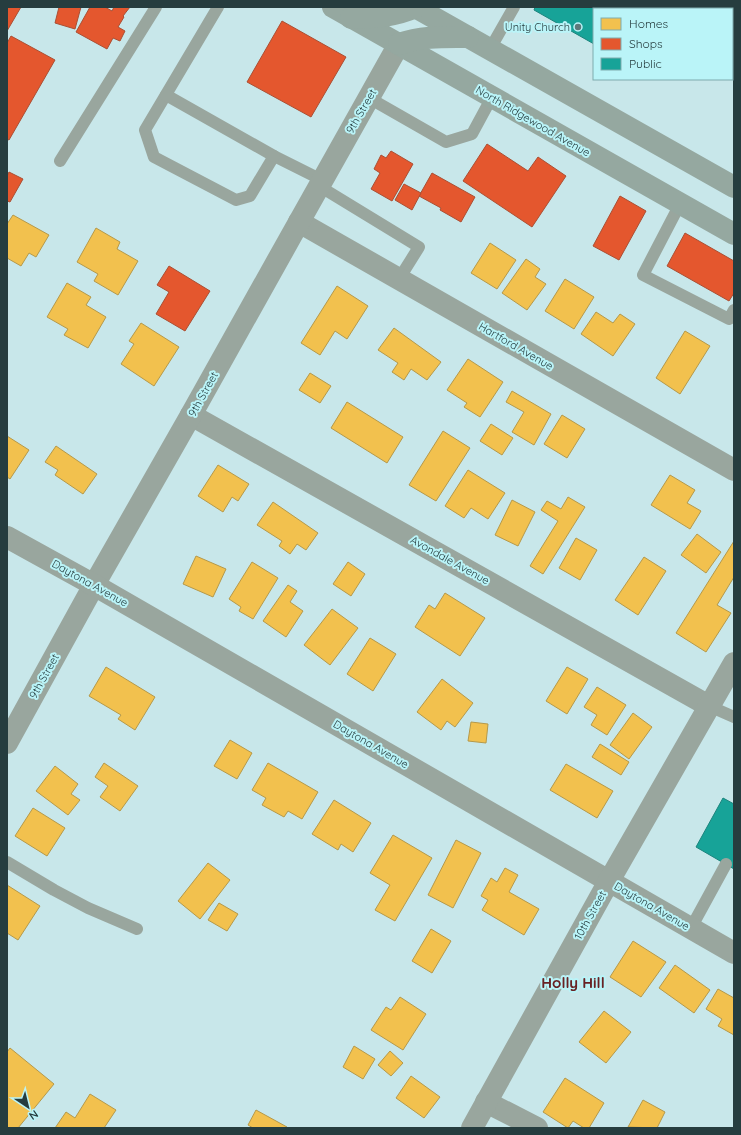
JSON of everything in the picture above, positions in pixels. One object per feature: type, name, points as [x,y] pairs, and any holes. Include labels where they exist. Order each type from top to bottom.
[{"type":"main road","name":"North Ridgewood Avenue","points":[[333,7],[734,234]]},
{"type":"main road","points":[[351,18],[387,16],[402,13],[416,7],[734,187]]},
{"type":"main road","points":[[399,44],[426,37],[469,37]]},
{"type":"street","name":"9th Street","points":[[7,743],[94,585],[192,415],[320,183],[399,44]]},
{"type":"street","name":"Hartford Avenue","points":[[299,222],[734,470]]},
{"type":"street","name":"Avondale Avenue","points":[[192,415],[709,706]]},
{"type":"street","name":"Daytona Avenue","points":[[7,537],[94,585],[734,953]]},
{"type":"street","name":"10th Street","points":[[472,1128],[609,881],[734,663]]},
{"type":"street","points":[[486,1102],[537,1128]]},
{"type":"lane","points":[[60,161],[156,7]]},
{"type":"lane","points":[[218,7],[145,130],[154,157],[236,200],[250,196],[274,156]]},
{"type":"lane","points":[[490,49],[514,7]]},
{"type":"lane","points":[[166,95],[320,183],[419,247],[399,279]]},
{"type":"lane","points":[[369,98],[446,142],[472,134],[492,97]]},
{"type":"lane","points":[[680,204],[643,275],[729,319],[734,310]]},
{"type":"lane","points":[[709,706],[734,717]]},
{"type":"lane","points":[[7,862],[81,904],[137,929]]},
{"type":"lane","points":[[691,928],[726,864]]},
{"type":"building: Homes","points":[[13,215],[49,235],[36,257],[29,253],[21,266],[7,258],[7,224]]},
{"type":"building: Homes","points":[[96,228],[120,242],[117,249],[138,261],[118,295],[94,281],[98,274],[77,262]]},
{"type":"building: Homes","points":[[490,243],[516,260],[497,289],[471,273]]},
{"type":"building: Homes","points":[[526,259],[540,269],[535,277],[546,284],[527,310],[502,293]]},
{"type":"building: Homes","points":[[565,279],[594,297],[574,329],[545,311]]},
{"type":"building: Homes","points":[[67,283],[91,297],[86,305],[106,317],[88,348],[64,335],[68,329],[47,317]]},
{"type":"building: Homes","points":[[337,286],[368,306],[347,339],[335,331],[320,355],[301,343]]},
{"type":"building: Homes","points":[[596,312],[613,323],[620,314],[635,324],[613,356],[581,334]]},
{"type":"building: Homes","points":[[141,323],[179,347],[154,386],[121,364],[134,344],[129,341]]},
{"type":"building: Homes","points":[[394,328],[441,362],[427,380],[411,369],[404,380],[392,372],[398,363],[378,350]]},
{"type":"building: Homes","points":[[685,331],[710,346],[680,394],[656,378]]},
{"type":"building: Homes","points":[[468,359],[503,382],[480,417],[464,407],[467,403],[447,390]]},
{"type":"building: Homes","points":[[310,373],[331,386],[320,403],[299,390]]},
{"type":"building: Homes","points":[[512,391],[551,414],[534,445],[512,432],[524,412],[506,402]]},
{"type":"building: Homes","points":[[347,402],[403,437],[387,463],[331,428]]},
{"type":"building: Homes","points":[[562,415],[585,429],[567,458],[544,444]]},
{"type":"building: Homes","points":[[491,424],[513,438],[502,455],[480,441]]},
{"type":"building: Homes","points":[[443,431],[470,448],[436,501],[409,485]]},
{"type":"building: Homes","points":[[7,436],[29,450],[10,479],[7,477]]},
{"type":"building: Homes","points":[[56,446],[97,474],[83,494],[55,475],[58,470],[45,462]]},
{"type":"building: Homes","points":[[218,465],[249,484],[238,501],[232,497],[223,512],[198,496]]},
{"type":"building: Homes","points":[[468,470],[505,493],[488,519],[471,508],[464,518],[445,506]]},
{"type":"building: Homes","points":[[670,475],[695,490],[687,503],[701,511],[690,529],[651,505]]},
{"type":"building: Homes","points":[[568,497],[585,507],[543,574],[530,566],[558,521],[541,510],[547,501],[561,509]]},
{"type":"building: Homes","points":[[512,500],[535,512],[518,546],[495,535]]},
{"type":"building: Homes","points":[[273,502],[318,533],[306,550],[297,544],[290,554],[279,546],[282,541],[257,525]]},
{"type":"building: Homes","points":[[697,534],[721,552],[706,573],[681,555]]},
{"type":"building: Homes","points":[[576,538],[597,550],[580,580],[559,568]]},
{"type":"building: Homes","points":[[734,541],[734,577],[717,605],[731,613],[706,652],[676,633]]},
{"type":"building: Homes","points":[[196,556],[226,569],[213,597],[183,584]]},
{"type":"building: Homes","points":[[644,557],[666,571],[638,615],[615,600]]},
{"type":"building: Homes","points":[[252,562],[278,578],[253,619],[239,611],[241,607],[229,599]]},
{"type":"building: Homes","points":[[348,562],[365,574],[351,596],[333,584]]},
{"type":"building: Homes","points":[[288,585],[297,591],[290,602],[303,611],[286,637],[263,621]]},
{"type":"building: Homes","points":[[445,593],[485,618],[460,656],[415,627],[429,605],[435,609]]},
{"type":"building: Homes","points":[[332,609],[358,628],[330,665],[304,645]]},
{"type":"building: Homes","points":[[370,638],[396,654],[373,691],[347,674]]},
{"type":"building: Homes","points":[[106,667],[155,697],[135,730],[118,719],[121,715],[89,696]]},
{"type":"building: Homes","points":[[567,667],[588,679],[567,714],[546,701]]},
{"type":"building: Homes","points":[[442,679],[473,703],[455,727],[447,721],[441,730],[417,712]]},
{"type":"building: Homes","points":[[597,687],[626,705],[607,735],[591,725],[597,715],[584,707]]},
{"type":"building: Homes","points":[[633,713],[652,727],[629,759],[610,745]]},
{"type":"building: Homes","points":[[471,722],[488,724],[486,743],[468,741]]},
{"type":"building: Homes","points":[[230,740],[252,753],[237,779],[214,766]]},
{"type":"building: Homes","points":[[600,744],[629,762],[621,775],[592,757]]},
{"type":"building: Homes","points":[[104,763],[138,786],[120,811],[100,797],[108,786],[95,777]]},
{"type":"building: Homes","points":[[268,763],[318,792],[302,819],[288,811],[284,817],[262,805],[266,798],[252,790]]},
{"type":"building: Homes","points":[[566,764],[613,791],[597,818],[550,790]]},
{"type":"building: Homes","points":[[55,766],[78,784],[71,794],[80,800],[68,815],[36,791]]},
{"type":"building: Homes","points":[[334,800],[371,823],[353,852],[341,844],[338,850],[312,834]]},
{"type":"building: Homes","points":[[33,808],[65,828],[47,856],[15,836]]},
{"type":"building: Homes","points":[[393,835],[432,858],[395,921],[375,910],[390,885],[370,873]]},
{"type":"building: Homes","points":[[456,840],[481,853],[453,908],[428,895]]},
{"type":"building: Homes","points":[[208,863],[230,880],[200,919],[178,901]]},
{"type":"building: Homes","points":[[505,868],[518,875],[509,892],[539,909],[524,935],[482,910],[488,900],[481,896],[491,878],[497,882]]},
{"type":"building: Homes","points":[[7,885],[40,906],[18,940],[7,933]]},
{"type":"building: Homes","points":[[219,903],[238,914],[227,931],[208,920]]},
{"type":"building: Homes","points":[[431,929],[451,941],[432,973],[412,961]]},
{"type":"building: Homes","points":[[633,941],[666,962],[641,997],[610,977]]},
{"type":"building: Homes","points":[[675,965],[710,990],[694,1013],[659,988]]},
{"type":"building: Homes","points":[[718,989],[734,998],[734,1035],[718,1026],[722,1019],[706,1009]]},
{"type":"building: Homes","points":[[400,997],[426,1014],[403,1050],[371,1030],[386,1007],[391,1010]]},
{"type":"building: Homes","points":[[604,1011],[631,1032],[606,1063],[579,1042]]},
{"type":"building: Homes","points":[[354,1046],[375,1059],[363,1079],[343,1067]]},
{"type":"building: Homes","points":[[10,1048],[54,1084],[18,1128],[7,1128],[7,1052]]},
{"type":"building: Homes","points":[[390,1051],[403,1063],[391,1076],[378,1065]]},
{"type":"building: Homes","points":[[411,1076],[440,1097],[424,1118],[396,1098]]},
{"type":"building: Homes","points":[[565,1078],[604,1103],[589,1128],[584,1128],[573,1121],[568,1128],[543,1112]]},
{"type":"building: Homes","points":[[90,1094],[116,1110],[104,1128],[55,1128],[66,1112],[75,1118]]},
{"type":"building: Homes","points":[[643,1100],[665,1112],[657,1128],[628,1127]]},
{"type":"building: Homes","points":[[256,1110],[287,1127],[253,1128],[248,1125]]},
{"type":"building: Shops","points":[[7,7],[21,7],[7,31]]},
{"type":"building: Shops","points":[[59,7],[81,7],[75,29],[55,23]]},
{"type":"building: Shops","points":[[90,7],[105,7],[112,11],[114,7],[130,7],[123,16],[124,17],[118,27],[125,31],[120,41],[113,38],[107,49],[76,32]]},
{"type":"building: Shops","points":[[644,7],[689,7],[688,8],[643,8]]},
{"type":"building: Shops","points":[[282,21],[346,57],[311,117],[247,82]]},
{"type":"building: Shops","points":[[11,36],[55,60],[9,140],[7,139],[7,43]]},
{"type":"building: Shops","points":[[487,144],[528,171],[538,157],[566,176],[532,227],[463,181]]},
{"type":"building: Shops","points":[[391,151],[413,164],[392,201],[371,189],[380,173],[374,169],[381,155],[386,158]]},
{"type":"building: Shops","points":[[9,172],[23,179],[10,202],[7,201],[7,176]]},
{"type":"building: Shops","points":[[432,173],[475,197],[461,222],[440,210],[441,208],[419,196]]},
{"type":"building: Shops","points":[[404,184],[421,193],[412,210],[395,200]]},
{"type":"building: Shops","points":[[620,196],[646,211],[619,260],[593,246]]},
{"type":"building: Shops","points":[[685,233],[734,261],[734,293],[729,301],[667,266]]},
{"type":"building: Shops","points":[[169,266],[210,291],[185,331],[156,314],[169,292],[157,285]]},
{"type":"building: Public","name":"Unity Church","points":[[535,7],[615,7],[593,8],[593,43],[534,10]]},
{"type":"building: Public","points":[[723,798],[734,804],[734,869],[696,847]]},
{"type":"place","name":"Unity Church","points":[[578,27]]},
{"type":"district","name":"Holly Hill","points":[[573,983]]}]
